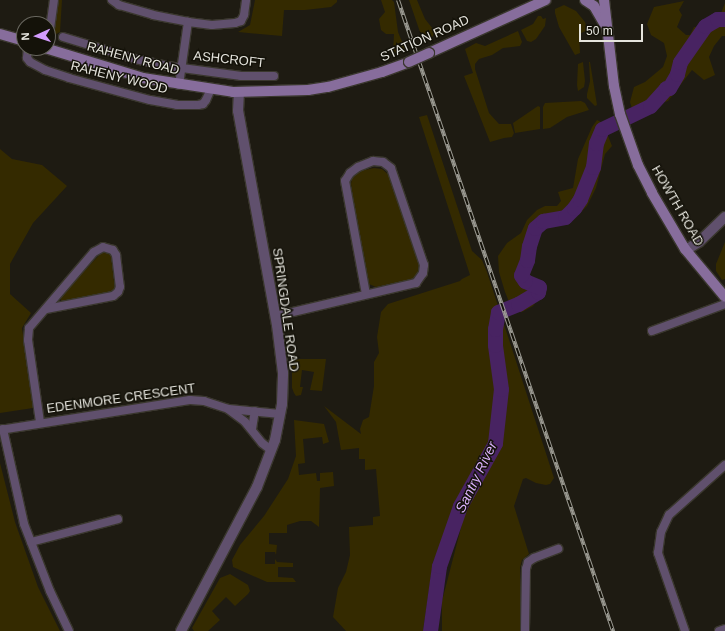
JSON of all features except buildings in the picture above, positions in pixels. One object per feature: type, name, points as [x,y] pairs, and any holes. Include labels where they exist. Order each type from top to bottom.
[{"type":"main road","name":"STATION ROAD","points":[[239,92],[294,90],[328,86],[382,72],[409,62],[546,0]]},
{"type":"main road","points":[[585,0],[600,13],[607,36]]},
{"type":"main road","name":"HOWTH ROAD","points":[[604,0],[614,86],[620,114],[638,164],[652,193],[686,250],[725,298]]},
{"type":"main road","points":[[0,34],[16,39]]},
{"type":"main road","name":"RAHENY ROAD","points":[[56,51],[143,78],[180,85],[239,92]]},
{"type":"street","points":[[52,16],[54,0]]},
{"type":"street","points":[[112,0],[119,5],[153,15],[212,25],[235,24],[242,21],[246,0]]},
{"type":"street","name":"ASHCROFT","points":[[180,85],[188,22]]},
{"type":"street","name":"ASHCROFT","points":[[63,36],[135,59],[242,76],[274,76]]},
{"type":"street","name":"RAHENY WOOD","points":[[27,56],[30,62],[54,73],[163,103],[192,105],[203,104],[211,89]]},
{"type":"street","name":"SPRINGDALE ROAD","points":[[181,631],[249,504],[271,450],[280,414],[283,373],[276,316],[238,111],[239,92]]},
{"type":"street","points":[[276,316],[416,283],[423,274],[424,265],[391,168],[383,162],[373,161],[358,167],[350,173],[346,181],[366,294]]},
{"type":"street","points":[[686,250],[699,242],[725,216]]},
{"type":"street","name":"EDENMORE CRESCENT","points":[[40,422],[28,340],[29,328],[94,252],[103,247],[113,250],[116,255],[120,287],[118,292],[113,296],[46,309]]},
{"type":"street","points":[[652,331],[725,304]]},
{"type":"street","name":"EDENMORE CRESCENT","points":[[2,430],[40,422],[190,400],[204,401],[228,409],[280,414]]},
{"type":"street","name":"EDENMORE CRESCENT","points":[[228,409],[252,429],[262,443],[271,450]]},
{"type":"street","points":[[252,429],[256,411]]},
{"type":"street","points":[[2,430],[24,524],[50,591],[69,631]]},
{"type":"street","points":[[685,631],[663,573],[658,553],[661,532],[669,515],[725,465]]},
{"type":"street","points":[[31,542],[118,519]]},
{"type":"street","points":[[526,631],[526,569],[528,562],[534,558],[558,549]]},
{"type":"street","points":[[719,631],[725,629]]},
{"type":"shaded area","points":[[57,0],[62,0],[60,32],[56,34],[56,16],[55,16]]},
{"type":"shaded area","points":[[255,0],[337,0],[337,2],[331,7],[305,10],[284,10],[282,36],[238,32],[250,25]]},
{"type":"shaded area","points":[[381,0],[392,0],[394,2],[398,32],[405,49],[396,53],[393,52],[394,34],[386,34],[381,30],[379,19],[385,12]]},
{"type":"shaded area","points":[[409,0],[417,0],[425,19],[433,29],[434,34],[431,39],[422,38]]},
{"type":"shaded area","points":[[684,1],[679,10],[682,15],[677,27],[686,35],[690,35],[694,27],[700,27],[709,17],[721,13],[725,3],[725,36],[722,36],[714,46],[709,57],[715,75],[704,80],[692,70],[668,101],[661,103],[651,114],[635,119],[630,102],[634,87],[645,82],[663,67],[667,56],[664,43],[651,35],[647,24],[654,7]]},
{"type":"shaded area","points":[[564,5],[576,11],[585,22],[588,30],[579,34],[580,53],[575,55],[559,27],[555,13],[555,9]]},
{"type":"shaded area","points":[[538,16],[541,16],[543,19],[546,18],[545,26],[536,39],[531,42],[527,41],[521,30],[533,24]]},
{"type":"shaded area","points":[[518,31],[522,42],[520,46],[503,48],[492,55],[479,59],[475,64],[475,69],[489,113],[499,124],[511,124],[514,133],[512,137],[490,142],[464,76],[473,73],[465,49],[476,43],[485,46]]},
{"type":"shaded area","points":[[583,62],[585,81],[584,87],[578,91],[578,64]]},
{"type":"shaded area","points":[[589,62],[597,105],[595,106],[587,98],[590,81]]},
{"type":"shaded area","points":[[581,101],[585,103],[589,110],[567,117],[550,128],[543,129],[543,107],[545,103]]},
{"type":"shaded area","points":[[538,106],[540,107],[540,129],[515,133],[513,123]]},
{"type":"shaded area","points":[[427,115],[472,251],[482,260],[487,272],[554,478],[550,484],[546,485],[536,483],[526,478],[523,479],[514,506],[529,554],[522,560],[520,568],[520,631],[442,631],[442,601],[463,520],[453,510],[445,536],[433,562],[423,631],[346,631],[333,617],[338,588],[346,572],[350,555],[349,527],[373,525],[373,517],[380,516],[376,469],[365,470],[365,459],[359,459],[359,448],[341,450],[336,422],[324,406],[361,434],[360,429],[363,420],[369,417],[374,386],[374,362],[379,353],[377,337],[381,312],[388,304],[460,281],[470,275],[419,117]]},
{"type":"shaded area","points":[[597,120],[603,123],[612,146],[605,154],[596,188],[587,206],[574,219],[565,224],[548,226],[529,239],[526,257],[522,266],[524,276],[535,281],[540,287],[541,295],[533,306],[522,312],[517,312],[510,304],[505,292],[499,272],[498,256],[507,243],[521,233],[527,220],[537,210],[545,206],[557,206],[561,201],[558,192],[573,188],[578,159],[592,127]]},
{"type":"shaded area","points":[[0,149],[12,159],[42,165],[67,186],[33,223],[10,264],[10,294],[31,313],[22,328],[33,408],[0,413]]},
{"type":"shaded area","points":[[374,168],[382,169],[390,176],[419,264],[418,274],[412,279],[376,287],[369,284],[364,268],[351,184],[352,178],[360,171]]},
{"type":"shaded area","points":[[725,242],[725,279],[722,280],[716,271],[716,264]]},
{"type":"shaded area","points":[[107,252],[111,256],[115,290],[113,292],[61,301],[61,296],[101,253]]},
{"type":"shaded area","points":[[292,359],[326,359],[322,391],[310,390],[314,372],[302,370],[300,387],[303,387],[301,395],[296,396],[292,388]]},
{"type":"shaded area","points":[[294,420],[324,424],[329,442],[323,444],[322,437],[303,439],[305,463],[298,464],[299,475],[316,473],[317,481],[320,481],[320,473],[333,472],[334,486],[320,488],[319,527],[311,521],[300,521],[287,525],[287,533],[269,533],[269,544],[277,545],[276,555],[275,552],[265,552],[265,564],[275,564],[275,559],[277,562],[293,563],[293,567],[278,567],[278,577],[293,578],[296,582],[267,582],[233,567],[232,560],[240,545],[264,516],[288,479],[296,456]]},
{"type":"shaded area","points":[[0,463],[15,522],[38,587],[60,631],[0,631]]},
{"type":"shaded area","points":[[230,574],[248,585],[250,591],[235,606],[226,597],[212,611],[220,620],[208,631],[194,631],[192,628],[220,578]]},
{"type":"waterway","name":"Santry River","points":[[430,631],[439,566],[460,506],[495,443],[501,389],[495,345],[495,329],[498,312],[518,304],[538,292],[539,287],[525,281],[521,275],[527,260],[529,246],[535,228],[543,221],[565,217],[574,208],[580,199],[593,167],[596,143],[602,129],[650,106],[666,88],[669,88],[677,74],[680,62],[705,26],[717,19],[725,19]]},
{"type":"railway","points":[[398,0],[613,631]]}]
